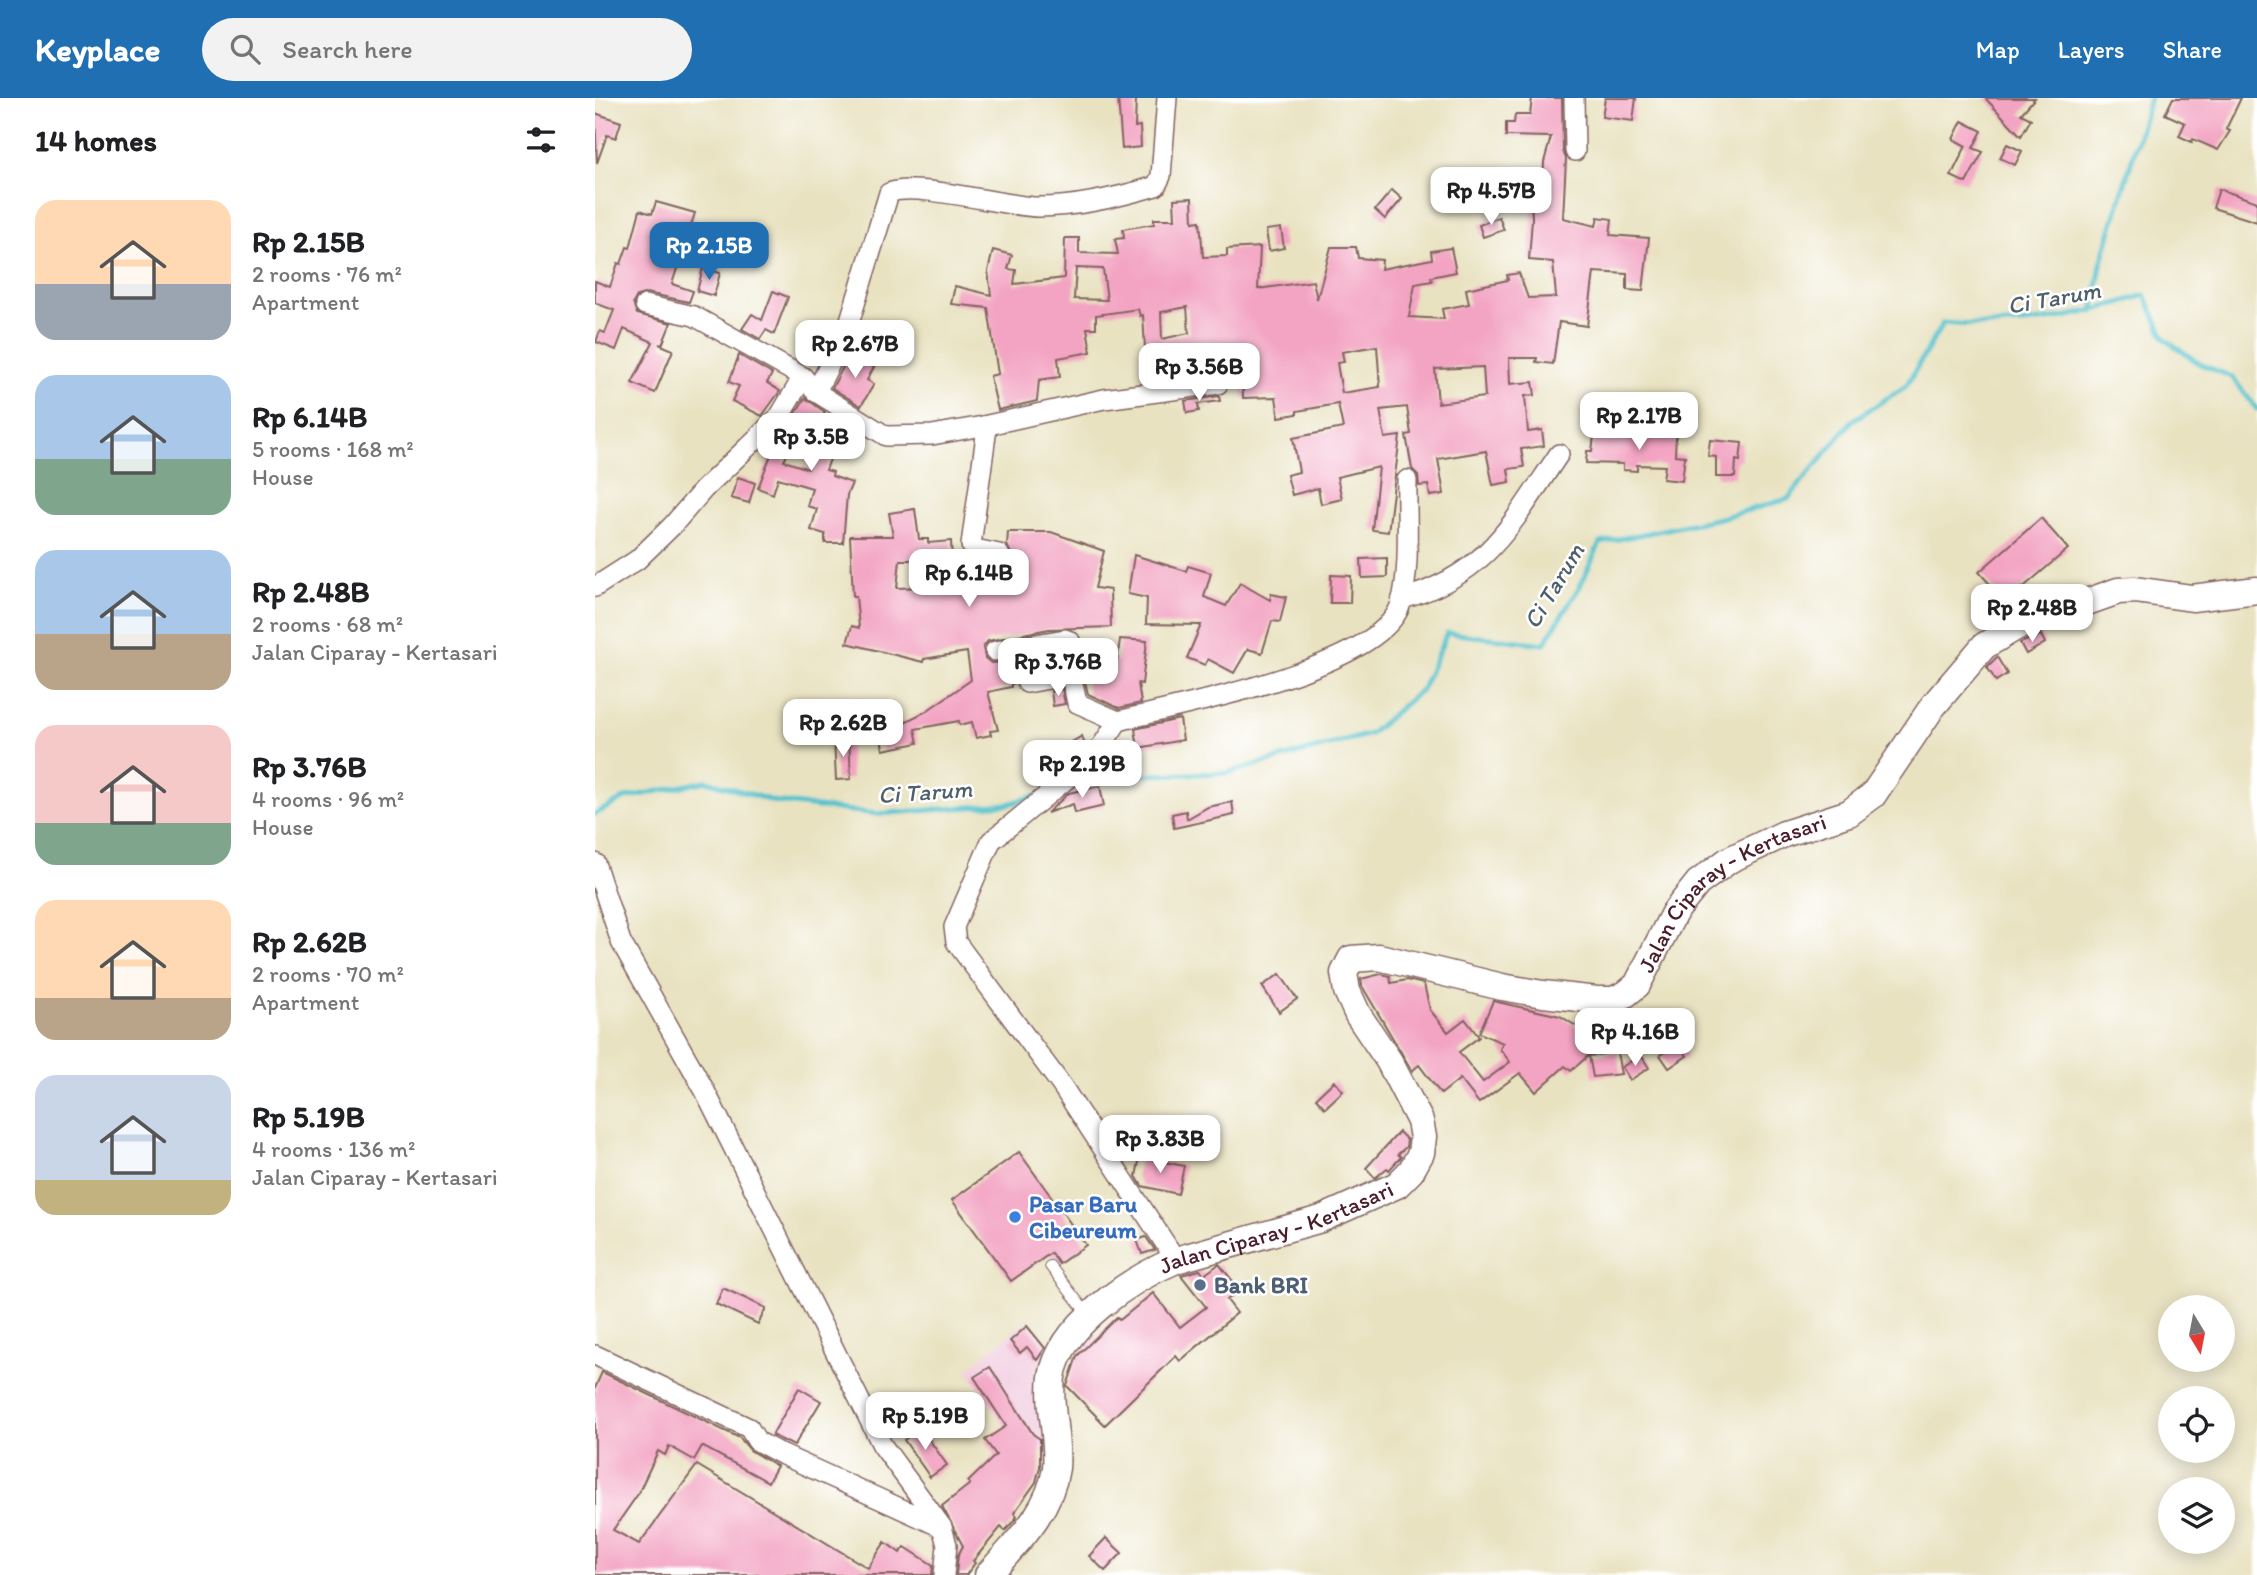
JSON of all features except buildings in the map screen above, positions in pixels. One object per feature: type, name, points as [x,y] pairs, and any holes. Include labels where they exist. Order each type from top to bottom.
[{"type":"main road","name":"Jalan Ciparay - Kertasari","points":[[988,1575],[1029,1529],[1048,1490],[1056,1468],[1052,1379],[1057,1360],[1089,1316],[1140,1277],[1176,1260],[1321,1219],[1397,1185],[1411,1171],[1421,1153],[1423,1137],[1420,1121],[1411,1099],[1352,1003],[1344,973],[1351,959],[1379,957],[1502,987],[1613,1000],[1637,985],[1674,913],[1698,883],[1729,860],[1784,834],[1849,813],[1873,795],[1933,706],[1984,646],[2016,627],[2098,595],[2135,590],[2192,598],[2257,590]]},
{"type":"street","points":[[595,587],[637,560],[809,385],[847,330],[889,193],[912,190],[1038,207],[1078,204],[1156,186],[1161,176],[1167,98]]},
{"type":"street","points":[[1574,98],[1575,151]]},
{"type":"street","points":[[645,304],[694,316],[809,385],[886,436],[932,435],[1104,400],[1218,384]]},
{"type":"street","points":[[983,426],[986,435],[971,545],[975,549],[999,554],[1001,558]]},
{"type":"street","points":[[1402,599],[1448,583],[1489,553],[1559,454]]},
{"type":"street","points":[[995,651],[1065,639],[1070,641],[1074,671],[1071,675],[1077,703],[1118,721],[1308,670],[1366,643],[1396,616],[1402,599],[1407,480]]},
{"type":"street","points":[[1027,682],[1071,675]]},
{"type":"street","points":[[1118,721],[1094,756],[991,841],[954,927],[956,942],[1062,1086],[1176,1260]]},
{"type":"street","points":[[595,863],[621,942],[705,1091],[882,1445],[941,1527],[947,1545],[944,1575]]},
{"type":"street","points":[[595,891],[609,909]]},
{"type":"street","points":[[595,1355],[752,1429],[757,1441],[783,1455],[941,1527]]},
{"type":"lane","points":[[1050,1266],[1089,1316]]},
{"type":"shaded area","points":[[1027,1320],[1051,1350],[1046,1454],[1002,1422],[967,1370]]},
{"type":"waterway","points":[[2093,312],[2101,264],[2150,98]]},
{"type":"waterway","name":"Ci Tarum","points":[[1068,787],[1108,776],[1227,773],[1370,734],[1422,689],[1447,633],[1544,644],[1580,586],[1600,543],[1720,518],[1788,499],[1852,421],[1906,386],[1943,323],[1996,325],[2045,320],[2070,316],[2145,295],[2165,339],[2200,364],[2232,377],[2257,409]]},
{"type":"waterway","name":"Ci Tarum","points":[[595,814],[625,798],[707,781],[776,802],[877,814],[1009,804],[1035,796]]},
{"type":"place","name":"Pasar Baru Cibeureum","points":[[1015,1217]]},
{"type":"place","name":"Bank BRI","points":[[1200,1285]]}]
